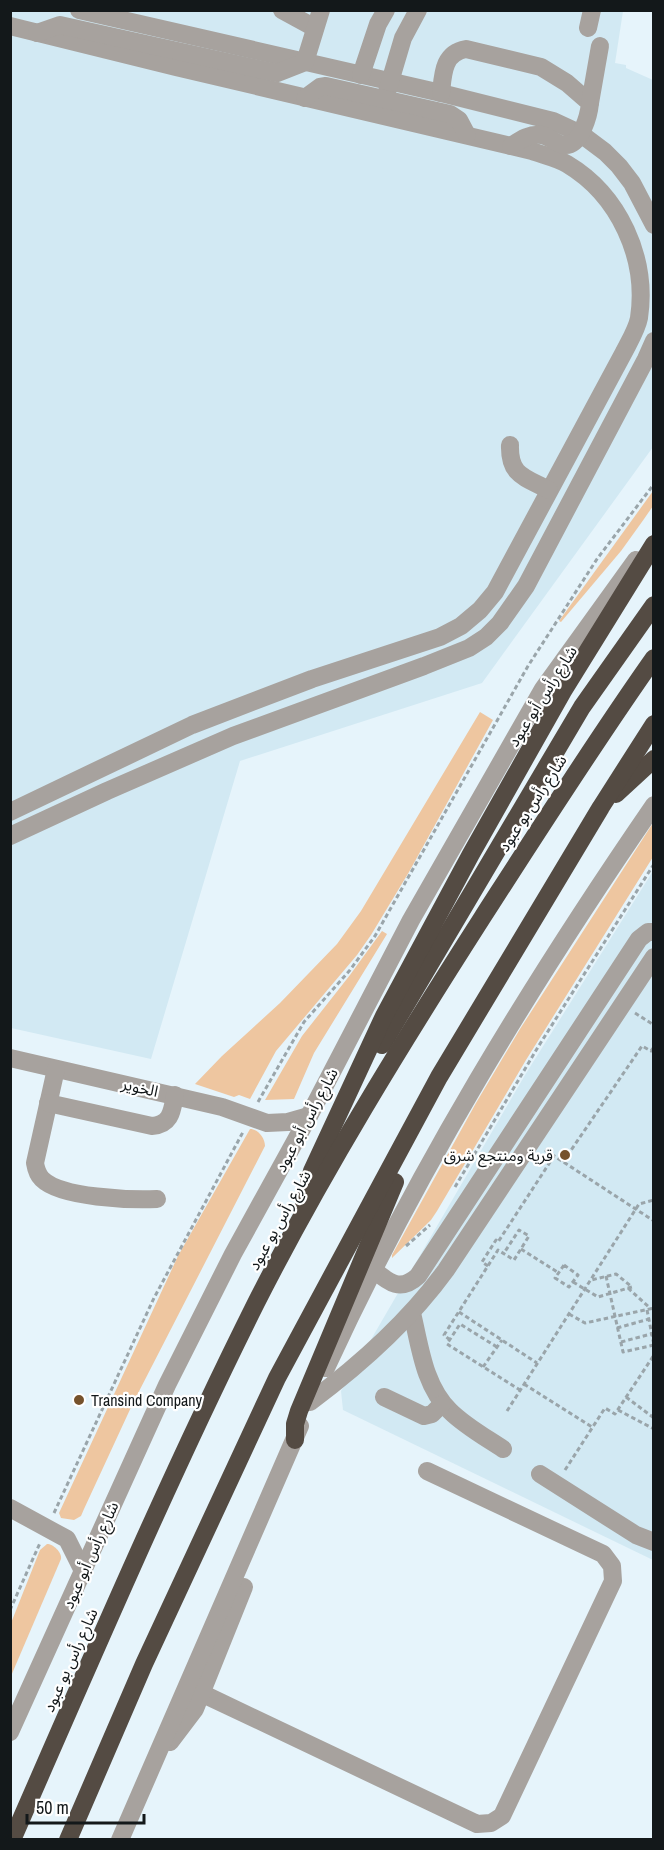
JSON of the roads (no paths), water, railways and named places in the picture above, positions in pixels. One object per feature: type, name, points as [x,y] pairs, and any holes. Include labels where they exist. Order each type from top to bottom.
[{"type":"highway","points":[[301,1219],[312,1171],[384,1016],[471,854],[563,691],[654,544]]},
{"type":"highway","points":[[327,1140],[582,707],[654,605]]},
{"type":"highway","name":"شارع رأس بو عبود","points":[[12,1839],[181,1456],[301,1219],[418,1019],[588,752],[654,658]]},
{"type":"highway","points":[[68,1839],[144,1664],[277,1378],[439,1077],[601,807],[654,724]]},
{"type":"highway","points":[[601,807],[654,759]]},
{"type":"highway","points":[[295,1440],[298,1411],[439,1077]]},
{"type":"street","points":[[80,10],[361,75],[387,90],[450,114],[459,120],[467,135]]},
{"type":"street","points":[[37,33],[60,26],[269,72],[282,72],[305,62],[319,16],[282,10]]},
{"type":"street","points":[[361,75],[378,24],[386,10]]},
{"type":"street","points":[[387,90],[403,38],[418,10]]},
{"type":"street","points":[[10,26],[532,151],[566,163],[595,185],[618,214],[634,247],[640,284],[638,320],[624,352],[495,592],[480,610],[461,626],[440,637],[312,679],[192,725],[10,812]]},
{"type":"street","points":[[511,146],[526,137],[539,135],[567,145],[581,134],[590,103],[600,46]]},
{"type":"street","points":[[441,93],[446,63],[457,50],[466,49],[541,67],[567,83],[590,103]]},
{"type":"street","points":[[305,98],[320,87],[326,86],[441,93],[554,121],[581,134],[619,166],[632,183],[654,225]]},
{"type":"street","points":[[10,836],[222,740],[424,666],[469,648],[486,637],[500,623],[526,586],[654,341]]},
{"type":"street","points":[[510,445],[510,458],[515,470],[549,490]]},
{"type":"street","name":"شارع رأس أبو عبود","points":[[10,1732],[167,1385],[233,1254],[309,1116],[411,920],[543,689],[654,537]]},
{"type":"street","points":[[120,1839],[310,1402],[345,1326],[422,1176],[547,966],[654,805]]},
{"type":"street","points":[[374,1270],[386,1280],[402,1285],[412,1282],[418,1276],[639,939],[648,932],[654,932]]},
{"type":"street","points":[[310,1402],[357,1364],[412,1313],[446,1270],[654,957]]},
{"type":"street","name":"الخوير","points":[[10,1058],[176,1095],[259,1119],[288,1122],[309,1116]]},
{"type":"street","points":[[56,1069],[35,1162],[39,1175],[56,1187],[101,1197],[157,1199]]},
{"type":"street","points":[[48,1103],[152,1126],[165,1123],[170,1117],[176,1095]]},
{"type":"street","points":[[259,1119],[279,1138],[287,1156]]},
{"type":"street","points":[[514,1130],[531,1140]]},
{"type":"street","points":[[412,1313],[430,1384],[442,1404],[464,1424],[503,1449]]},
{"type":"street","points":[[384,1397],[424,1416],[432,1414],[442,1404]]},
{"type":"street","points":[[157,1757],[188,1720],[201,1694],[288,1474],[295,1440]]},
{"type":"street","points":[[201,1694],[477,1824],[491,1823],[502,1816],[613,1581],[612,1566],[603,1554],[427,1471]]},
{"type":"street","points":[[540,1474],[636,1535],[654,1542]]},
{"type":"street","points":[[10,1508],[67,1539],[83,1571]]},
{"type":"street","points":[[67,1539],[103,1527]]},
{"type":"place","name":"قرية ومنتجع شرق","points":[[565,1155]]},
{"type":"place","name":"Transind Company","points":[[79,1400]]}]
